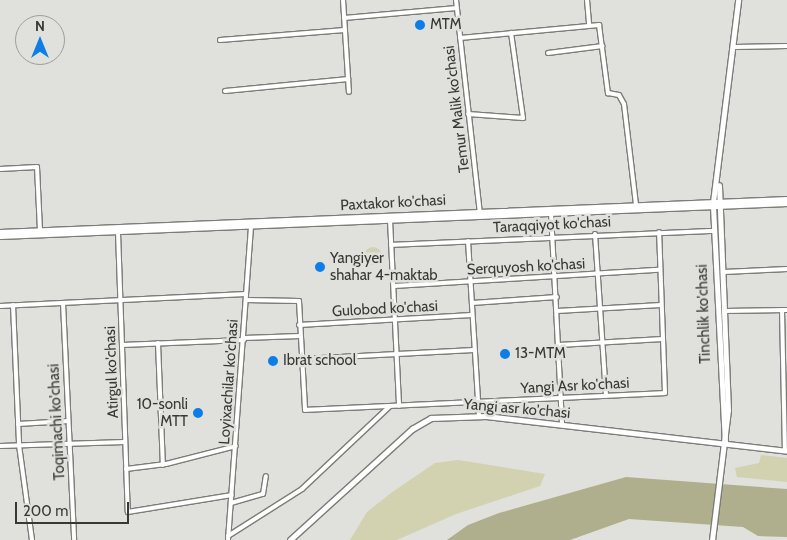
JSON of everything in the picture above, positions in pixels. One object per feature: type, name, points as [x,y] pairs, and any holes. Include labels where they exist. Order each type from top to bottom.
[{"type":"main road","name":"Tinchlik ko'chasi","points":[[724,443],[714,204],[719,184],[735,47],[738,0]]},
{"type":"main road","name":"Tinchlik ko'chasi","points":[[713,538],[724,443],[723,203],[719,184]]},
{"type":"main road","name":"Paxtakor ko'chasi","points":[[0,236],[390,220],[480,213],[551,213],[787,198]]},
{"type":"main road","name":"Paxtakor ko'chasi","points":[[723,203],[787,203]]},
{"type":"main road","name":"Paxtakor ko'chasi","points":[[0,232],[480,213],[636,204],[714,204]]},
{"type":"street","points":[[343,0],[349,92]]},
{"type":"street","name":"Temur Malik ko'chasi","points":[[456,0],[480,213]]},
{"type":"street","points":[[587,0],[589,24]]},
{"type":"street","points":[[344,18],[457,8]]},
{"type":"street","points":[[460,38],[589,24],[600,27],[608,93],[619,95],[624,104],[636,204]]},
{"type":"street","points":[[220,40],[345,30]]},
{"type":"street","points":[[468,114],[523,118],[511,33]]},
{"type":"street","points":[[548,53],[603,46]]},
{"type":"street","points":[[735,47],[787,46]]},
{"type":"street","points":[[225,91],[348,79]]},
{"type":"street","points":[[0,169],[37,167],[40,231]]},
{"type":"street","points":[[551,213],[555,236],[562,425]]},
{"type":"street","points":[[390,220],[399,406]]},
{"type":"street","name":"Loyixachilar ko'chasi","points":[[228,538],[251,226]]},
{"type":"street","name":"Taraqqiyot ko'chasi","points":[[391,245],[596,234],[714,231]]},
{"type":"street","name":"Atirgul ko'chasi","points":[[118,232],[128,512],[232,495]]},
{"type":"street","points":[[559,345],[663,339],[659,232]]},
{"type":"street","points":[[596,234],[606,396]]},
{"type":"street","points":[[468,241],[476,402],[479,416]]},
{"type":"street","points":[[724,272],[787,268]]},
{"type":"street","name":"Serquyosh ko'chasi","points":[[394,286],[659,270]]},
{"type":"street","points":[[0,306],[246,294]]},
{"type":"street","points":[[472,303],[556,297]]},
{"type":"street","points":[[246,300],[297,299],[302,359],[474,350]]},
{"type":"street","name":"Toqimachi ko'chasi","points":[[63,303],[74,540]]},
{"type":"street","points":[[557,311],[601,310],[661,304]]},
{"type":"street","points":[[13,305],[19,446],[32,540]]},
{"type":"street","points":[[724,311],[784,310],[786,451]]},
{"type":"street","name":"Gulobod ko'chasi","points":[[300,325],[472,315]]},
{"type":"street","points":[[122,345],[300,336]]},
{"type":"street","name":"Yangi Asr ko'chasi","points":[[302,359],[305,410],[665,394],[663,339]]},
{"type":"street","points":[[158,343],[163,464]]},
{"type":"street","points":[[228,538],[302,489],[390,406]]},
{"type":"street","name":"Yangi asr ko'chasi","points":[[290,540],[422,422],[479,416],[786,451]]},
{"type":"street","points":[[18,424],[68,421]]},
{"type":"street","points":[[0,446],[126,442]]},
{"type":"street","points":[[126,469],[163,464],[236,446]]},
{"type":"street","points":[[231,503],[263,494],[266,476]]},
{"type":"shaded area","points":[[369,247],[377,247],[382,252],[380,263],[369,265],[364,260],[364,252]]},
{"type":"shaded area","points":[[761,455],[787,458],[787,482],[737,477],[735,468],[759,463]]},
{"type":"shaded area","points":[[458,460],[545,474],[540,486],[456,514],[397,540],[350,540],[367,512],[391,493],[435,463]]},
{"type":"shaded area","points":[[626,477],[787,489],[787,537],[758,536],[743,527],[629,519],[570,540],[447,540],[468,525],[499,513]]},
{"type":"place","name":"MTM","points":[[420,25]]},
{"type":"place","name":"Yangiyer shahar 4-maktab","points":[[320,267]]},
{"type":"place","name":"13-MTM","points":[[505,354]]},
{"type":"place","name":"Ibrat school","points":[[273,361]]},
{"type":"place","name":"10-sonli MTT","points":[[198,413]]}]
